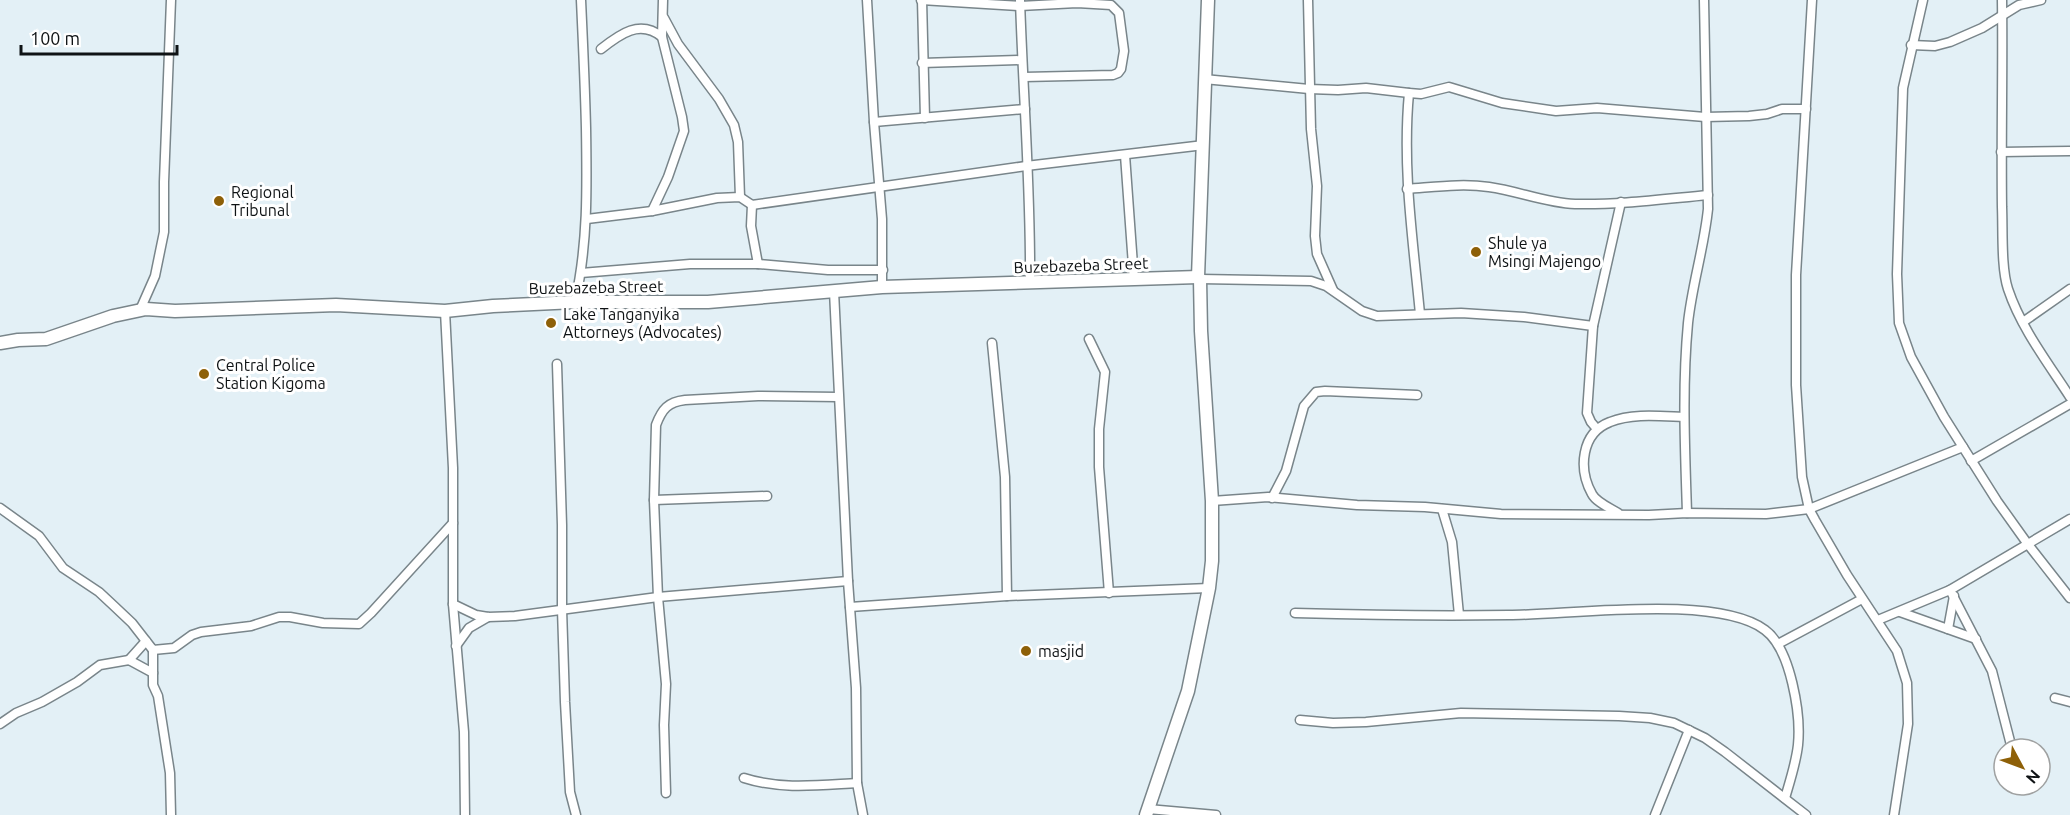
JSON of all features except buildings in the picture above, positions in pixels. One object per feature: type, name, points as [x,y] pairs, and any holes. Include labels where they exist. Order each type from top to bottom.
[{"type":"street","points":[[140,310],[155,276],[164,232],[171,0]]},
{"type":"street","points":[[574,302],[581,273],[587,219],[581,0]]},
{"type":"street","points":[[652,211],[668,177],[684,131],[662,37],[663,0]]},
{"type":"street","points":[[867,0],[882,219],[882,287]]},
{"type":"street","points":[[925,118],[921,0],[1077,3],[1111,6],[1119,13],[1124,51],[1122,69],[1118,73],[1024,77]]},
{"type":"street","points":[[1208,0],[1199,278],[1212,501],[1212,561],[1209,588],[1183,711],[1147,812],[1216,815]]},
{"type":"street","points":[[1308,0],[1309,89],[1317,186],[1316,245],[1317,254],[1335,292]]},
{"type":"street","points":[[1687,513],[1684,417],[1689,321],[1705,237],[1708,195],[1704,0]]},
{"type":"street","points":[[1812,0],[1796,275],[1795,326],[1802,477],[1809,508],[1862,599],[1897,651],[1907,683],[1908,724],[1894,815]]},
{"type":"street","points":[[1923,0],[1903,88],[1897,273],[1899,323],[1904,341],[1919,373],[1971,461],[2027,543],[2070,598]]},
{"type":"street","points":[[2002,0],[2001,152],[2007,286],[2014,306],[2070,397]]},
{"type":"street","points":[[1911,45],[1935,46],[1950,42],[1982,28],[2019,5],[2041,0]]},
{"type":"street","points":[[1020,3],[1026,166],[1031,220],[1030,283]]},
{"type":"street","points":[[663,16],[678,44],[713,90],[734,125],[738,142],[740,197]]},
{"type":"street","points":[[601,50],[621,35],[639,29],[651,29],[662,37]]},
{"type":"street","points":[[922,63],[1021,60]]},
{"type":"street","points":[[1204,79],[1309,89],[1366,88],[1421,94],[1449,87],[1502,104],[1556,111],[1597,108],[1705,117],[1749,116],[1782,109],[1806,109]]},
{"type":"street","points":[[1409,93],[1406,129],[1407,189],[1420,314]]},
{"type":"street","points":[[874,122],[1025,109]]},
{"type":"street","points":[[587,219],[652,211],[717,198],[740,197],[752,205],[1026,166],[1204,145]]},
{"type":"street","points":[[2001,152],[2070,151]]},
{"type":"street","points":[[1125,155],[1134,279]]},
{"type":"street","points":[[1407,189],[1463,185],[1491,187],[1544,200],[1573,204],[1708,195]]},
{"type":"street","points":[[1597,429],[1587,413],[1593,327],[1621,202]]},
{"type":"street","points":[[752,205],[750,226],[758,264]]},
{"type":"street","points":[[581,273],[690,264],[758,264],[828,270],[883,270]]},
{"type":"street","points":[[1199,278],[1311,281],[1326,286],[1362,311],[1377,316],[1461,313],[1524,317],[1593,327]]},
{"type":"street","name":"Buzebazeba Street","points":[[0,344],[18,340],[46,339],[113,316],[140,310],[175,311],[336,305],[446,311],[574,302],[708,303],[882,287],[1199,278]]},
{"type":"street","points":[[2023,321],[2070,289]]},
{"type":"street","points":[[834,291],[856,698],[857,783],[863,815]]},
{"type":"street","points":[[446,311],[453,468],[453,604],[464,732],[465,815]]},
{"type":"street","points":[[1089,339],[1105,372],[1099,429],[1099,467],[1109,593]]},
{"type":"street","points":[[993,342],[1005,477],[1007,596]]},
{"type":"street","points":[[557,364],[562,609],[570,792],[576,815]]},
{"type":"street","points":[[1272,498],[1286,471],[1304,406],[1316,392],[1417,395]]},
{"type":"street","points":[[666,793],[664,725],[666,684],[658,597],[654,500],[656,425],[660,414],[666,405],[685,400],[747,396],[838,397]]},
{"type":"street","points":[[1971,461],[2070,404]]},
{"type":"street","points":[[1619,514],[1593,496],[1586,480],[1583,466],[1590,437],[1597,429],[1617,419],[1641,416],[1684,417]]},
{"type":"street","points":[[1212,501],[1272,498],[1502,514],[1766,514],[1809,508],[1963,447]]},
{"type":"street","points":[[654,500],[767,496]]},
{"type":"street","points":[[0,508],[39,536],[63,568],[99,592],[132,623],[153,650],[153,673],[170,773],[171,815]]},
{"type":"street","points":[[1442,509],[1452,542],[1459,615]]},
{"type":"street","points":[[1878,620],[1952,593],[2027,543],[2070,519]]},
{"type":"street","points":[[153,650],[174,648],[192,634],[251,626],[279,617],[323,623],[359,624],[371,614],[453,522]]},
{"type":"street","points":[[453,604],[476,615],[488,617],[658,597],[848,581]]},
{"type":"street","points":[[850,607],[1007,596],[1209,588]]},
{"type":"street","points":[[1948,629],[1952,593]]},
{"type":"street","points":[[1952,593],[1992,671],[2009,737]]},
{"type":"street","points":[[1778,644],[1862,599]]},
{"type":"street","points":[[1295,613],[1459,615],[1682,609],[1719,613],[1753,622],[1767,631],[1778,644],[1792,684],[1798,725],[1798,747],[1785,798]]},
{"type":"street","points":[[1900,612],[1976,639]]},
{"type":"street","points":[[456,646],[470,628],[488,617]]},
{"type":"street","points":[[129,660],[146,641]]},
{"type":"street","points":[[0,724],[16,713],[42,702],[77,682],[100,665],[129,660],[153,673]]},
{"type":"street","points":[[2055,698],[2070,702]]},
{"type":"street","points":[[1300,720],[1333,723],[1366,722],[1461,713],[1650,718],[1674,723],[1725,752],[1806,815]]},
{"type":"street","points":[[1655,815],[1689,730]]},
{"type":"street","points":[[744,778],[762,784],[779,785],[857,783]]},
{"type":"place","name":"Regional Tribunal","points":[[219,201]]},
{"type":"place","name":"Shule ya Msingi Majengo","points":[[1476,252]]},
{"type":"place","name":"Lake Tanganyika Attorneys (Advocates)","points":[[551,323]]},
{"type":"place","name":"Central Police Station Kigoma","points":[[204,374]]},
{"type":"place","name":"masjid","points":[[1026,651]]}]
